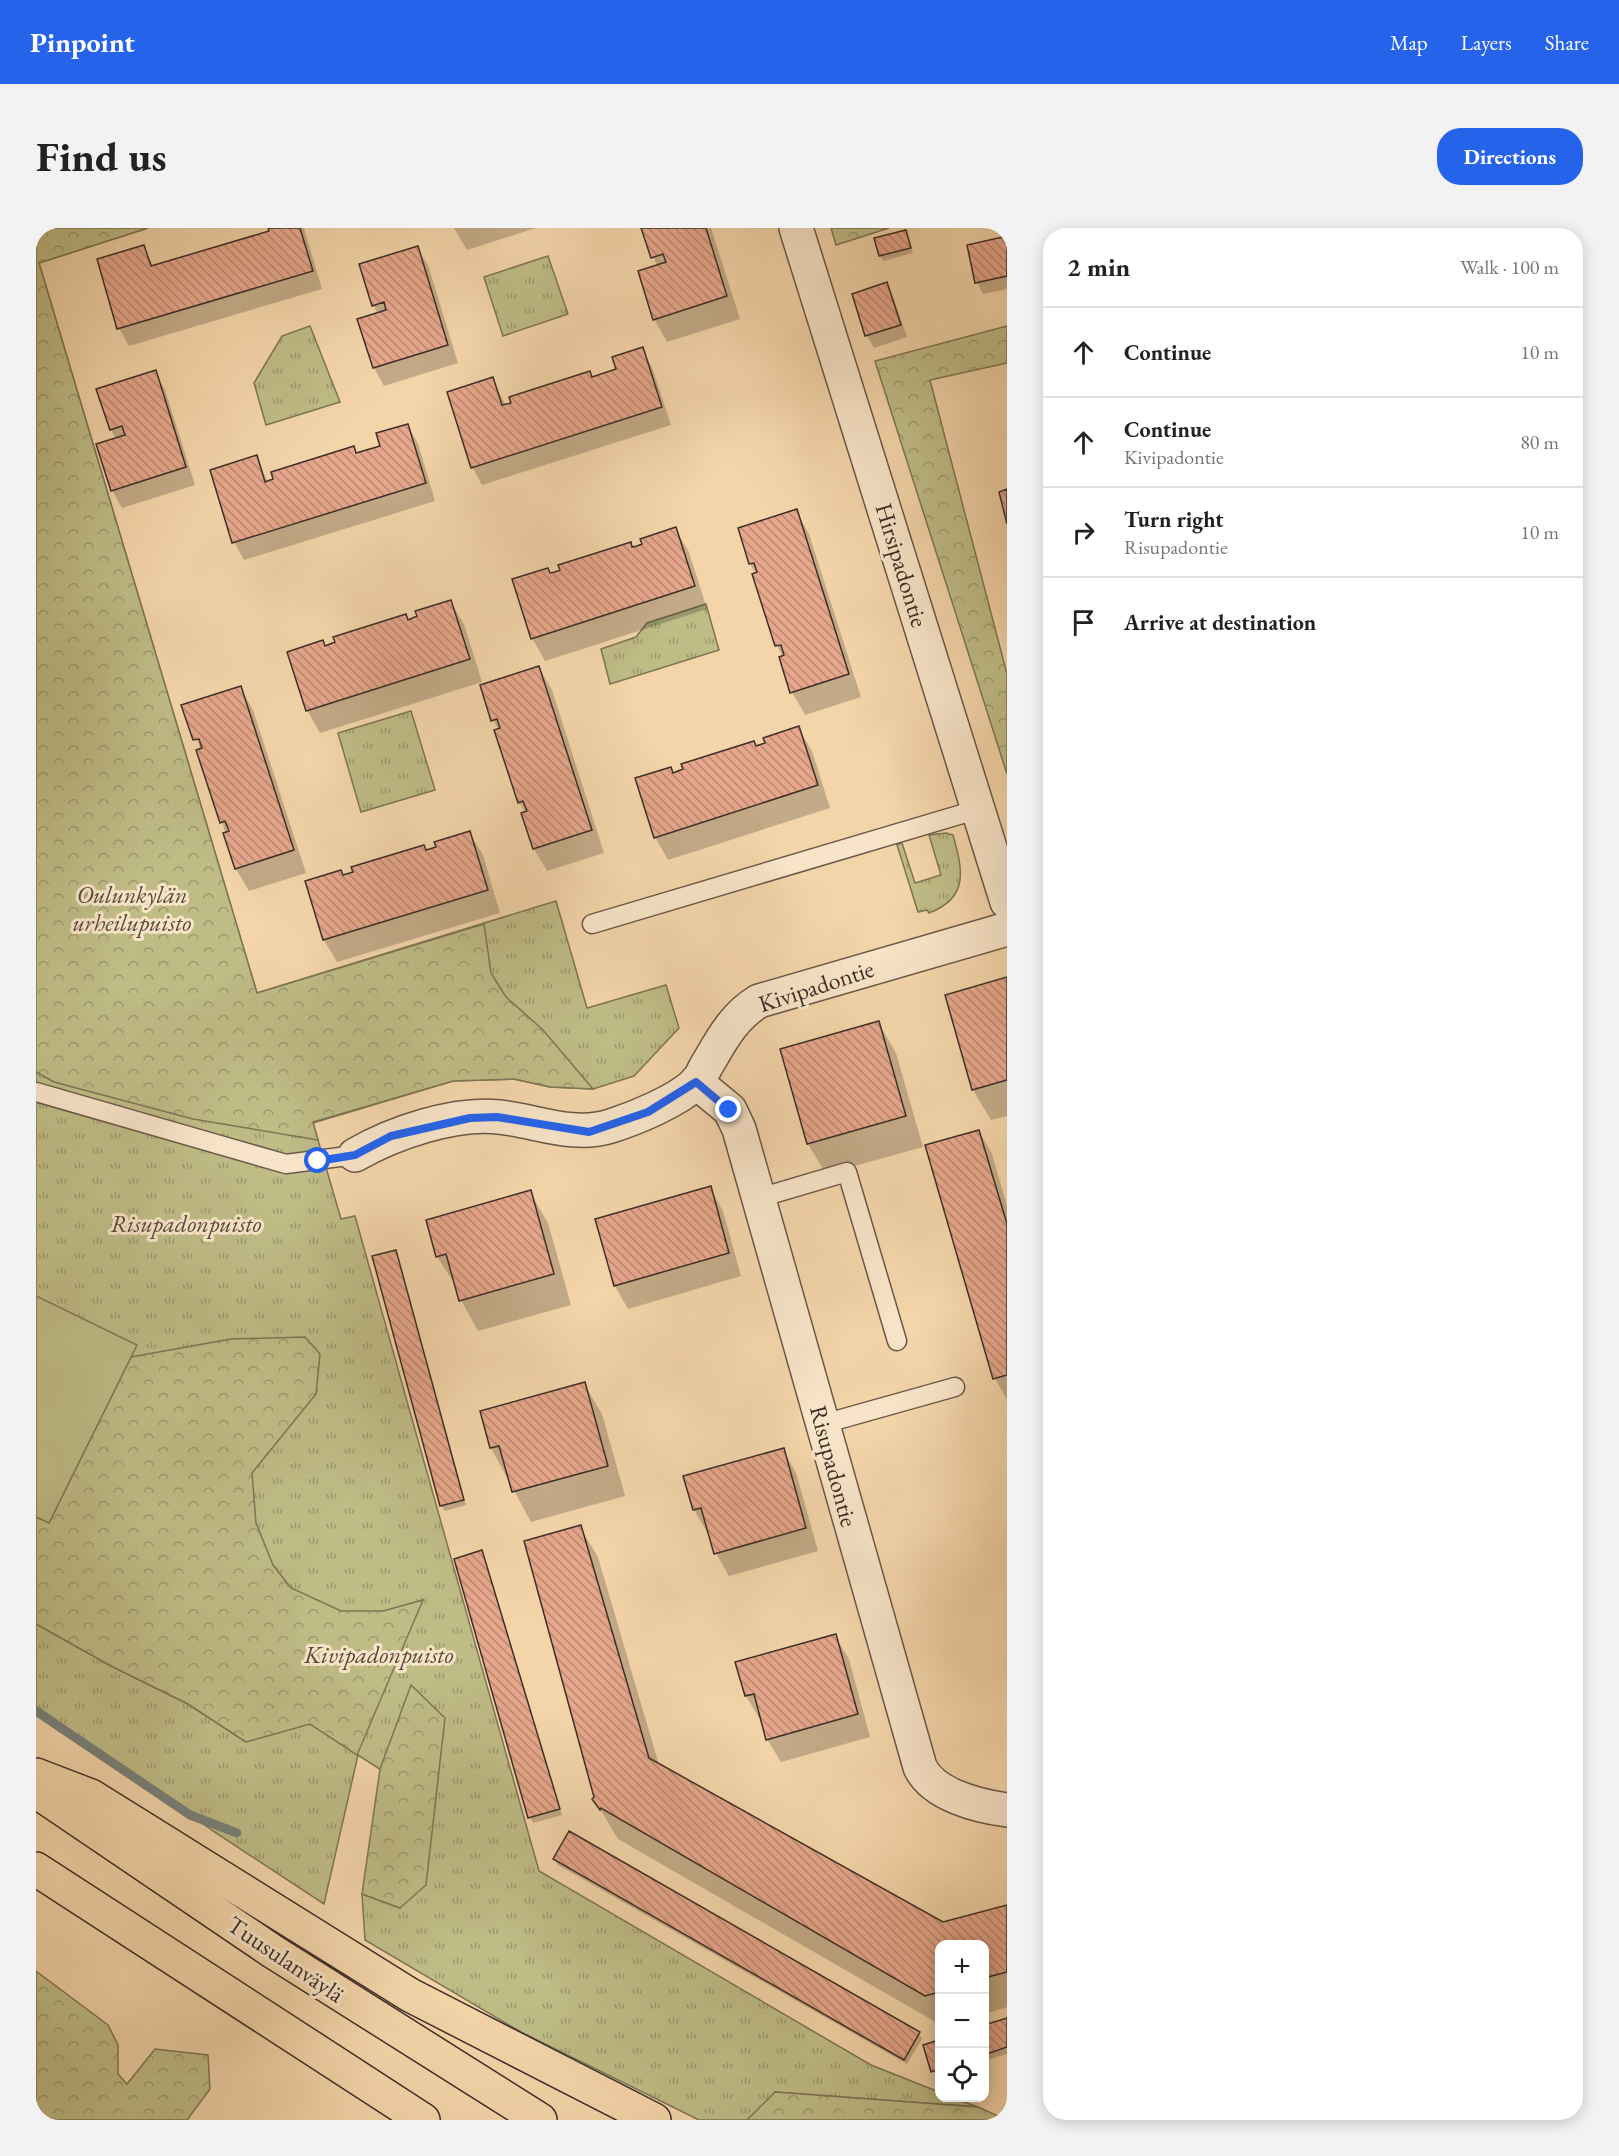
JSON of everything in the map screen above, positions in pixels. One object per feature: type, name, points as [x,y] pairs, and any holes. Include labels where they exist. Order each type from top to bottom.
[{"type":"highway","points":[[36,1775],[91,1796],[410,1995],[654,2120]]},
{"type":"highway","name":"Tuusulanväylä","points":[[36,1791],[272,1952],[540,2120]]},
{"type":"highway","points":[[36,1869],[423,2120]]},
{"type":"street","name":"Hirsipadontie","points":[[796,228],[1007,902]]},
{"type":"street","name":"Kivipadontie","points":[[355,1155],[391,1136],[470,1118],[497,1117],[589,1132],[648,1112],[696,1082],[730,1027],[748,1007],[759,1001],[1007,929]]},
{"type":"street","name":"Risupadontie","points":[[696,1082],[729,1110],[739,1129],[920,1767],[933,1785],[946,1792],[1007,1810]]},
{"type":"lane","points":[[592,924],[979,808]]},
{"type":"lane","points":[[36,1092],[286,1164],[355,1155]]},
{"type":"lane","points":[[759,1198],[847,1172],[897,1341]]},
{"type":"lane","points":[[823,1424],[955,1387]]},
{"type":"green space","points":[[36,228],[148,228],[39,263],[257,993],[556,901],[587,1008],[666,985],[679,1028],[634,1076],[593,1089],[550,1087],[514,1079],[453,1081],[313,1123],[341,1219],[355,1216],[539,1871],[871,2065],[935,2090],[935,2102],[964,2102],[978,2107],[776,2092],[748,2120],[699,2120],[521,2032],[365,1940],[362,1894],[400,1908],[435,1805],[358,1755],[324,1904],[213,1831],[36,1706],[36,1624],[111,1666],[188,1704],[246,1742],[36,1552]]},
{"type":"green space","name":"Oulunkylän urheilupuisto","points":[[36,228],[148,228],[39,263],[257,993],[484,924],[491,973],[506,997],[543,1030],[593,1089],[550,1087],[514,1079],[453,1081],[313,1122],[318,1140],[193,1119],[54,1082],[36,1072]]},
{"type":"green space","points":[[831,228],[889,228],[836,245]]},
{"type":"green space","points":[[548,256],[568,314],[503,336],[484,277]]},
{"type":"green space","points":[[310,326],[340,402],[266,425],[254,383],[282,336]]},
{"type":"green space","points":[[1007,326],[1007,363],[930,380],[1007,674],[1007,774],[875,361]]},
{"type":"green space","points":[[706,604],[719,650],[610,684],[601,649],[636,637],[647,623]]},
{"type":"green space","points":[[411,711],[435,790],[361,812],[338,733]]},
{"type":"green space","points":[[946,833],[953,835],[959,860],[960,882],[957,891],[942,907],[929,913],[927,910],[918,912],[897,845],[902,843],[915,883],[941,875],[929,835]]},
{"type":"green space","points":[[36,1296],[137,1345],[49,1523],[36,1517]]},
{"type":"green space","name":"Kivipadonpuisto","points":[[305,1337],[320,1354],[316,1394],[252,1473],[256,1523],[273,1565],[291,1588],[341,1611],[383,1611],[423,1600],[357,1755],[310,1724],[246,1742],[188,1704],[111,1666],[36,1624],[36,1517],[49,1522],[131,1357],[231,1339]]},
{"type":"green space","points":[[411,1685],[445,1718],[426,1885],[400,1908],[362,1894],[380,1769]]},
{"type":"green space","points":[[36,1971],[108,2025],[118,2045],[118,2074],[127,2084],[155,2049],[208,2055],[210,2089],[187,2120],[57,2120],[36,2116]]},
{"type":"green space","points":[[775,2092],[978,2107],[1007,2120],[747,2120]]},
{"type":"building","points":[[268,228],[300,228],[313,271],[117,329],[97,259],[144,245],[151,266],[269,231]]},
{"type":"building","points":[[641,228],[706,228],[727,296],[653,320],[638,271],[666,262],[663,254],[651,258]]},
{"type":"building","points":[[906,230],[911,248],[879,256],[874,238]]},
{"type":"building","points":[[1007,236],[1007,276],[975,283],[967,245]]},
{"type":"building","points":[[418,246],[448,345],[373,368],[357,319],[386,310],[384,302],[372,306],[359,264]]},
{"type":"building","points":[[887,282],[901,325],[865,336],[852,294]]},
{"type":"building","points":[[643,347],[662,407],[471,468],[447,392],[493,377],[502,405],[511,403],[509,397],[590,371],[592,377],[616,369],[612,357]]},
{"type":"building","points":[[156,370],[186,467],[111,491],[96,444],[125,435],[122,426],[110,430],[96,389]]},
{"type":"building","points":[[408,424],[426,483],[232,543],[210,470],[257,455],[265,482],[273,479],[271,472],[354,446],[356,453],[380,446],[376,433]]},
{"type":"building","points":[[1007,489],[1007,524],[999,492]]},
{"type":"building","points":[[797,509],[849,674],[790,693],[779,657],[784,655],[781,645],[775,646],[752,574],[757,572],[754,563],[749,564],[738,528]]},
{"type":"building","points":[[676,527],[695,586],[531,639],[512,579],[548,568],[550,573],[555,572],[560,570],[558,565],[631,542],[632,547],[637,546],[642,544],[640,539]]},
{"type":"building","points":[[451,600],[470,659],[306,711],[287,652],[323,640],[325,646],[335,642],[333,637],[406,614],[408,620],[417,616],[415,611]]},
{"type":"building","points":[[539,666],[592,830],[533,849],[521,813],[527,811],[523,801],[518,803],[494,730],[500,728],[497,719],[491,721],[480,685]]},
{"type":"building","points":[[241,686],[294,850],[235,869],[223,833],[229,831],[225,821],[220,823],[196,750],[202,748],[199,739],[193,740],[181,705]]},
{"type":"building","points":[[799,726],[818,785],[654,838],[635,778],[671,767],[673,773],[683,769],[681,764],[754,741],[756,746],[765,743],[763,738]]},
{"type":"building","points":[[470,831],[488,890],[323,940],[305,881],[341,870],[343,875],[353,872],[351,867],[424,845],[426,850],[436,847],[434,842]]},
{"type":"building","points":[[1007,977],[1007,1080],[972,1090],[945,995]]},
{"type":"building","points":[[879,1021],[906,1116],[807,1144],[780,1049]]},
{"type":"building","points":[[979,1130],[1007,1224],[1007,1375],[993,1379],[925,1145]]},
{"type":"building","points":[[711,1186],[729,1253],[614,1286],[595,1219]]},
{"type":"building","points":[[531,1190],[554,1274],[459,1301],[446,1254],[436,1257],[426,1220]]},
{"type":"building","points":[[396,1250],[464,1500],[440,1506],[372,1256]]},
{"type":"building","points":[[585,1382],[608,1466],[512,1492],[499,1446],[490,1448],[480,1411]]},
{"type":"building","points":[[784,1448],[806,1528],[714,1554],[701,1508],[693,1510],[683,1476]]},
{"type":"building","points":[[581,1525],[649,1758],[943,1922],[1007,1905],[1007,1972],[989,1977],[989,1940],[935,1940],[935,1993],[925,1996],[601,1808],[600,1810],[592,1799],[594,1797],[524,1541]]},
{"type":"building","points":[[482,1550],[560,1809],[528,1818],[454,1559]]},
{"type":"building","points":[[836,1634],[858,1714],[766,1740],[754,1694],[745,1696],[735,1662]]},
{"type":"building","points":[[569,1831],[920,2032],[904,2060],[553,1859]]},
{"type":"building","points":[[1007,2018],[1007,2047],[989,2053],[989,2048],[989,2023]]},
{"type":"building","points":[[935,2041],[935,2070],[931,2072],[923,2045]]},
{"type":"waterway","points":[[36,1711],[190,1815],[237,1833]]},
{"type":"route","points":[[318,1161],[355,1155],[391,1136],[470,1118],[497,1117],[558,1129],[589,1132],[648,1112],[696,1082],[729,1110]]},
{"type":"park label","name":"Risupadonpuisto","points":[[186,1223]]}]
